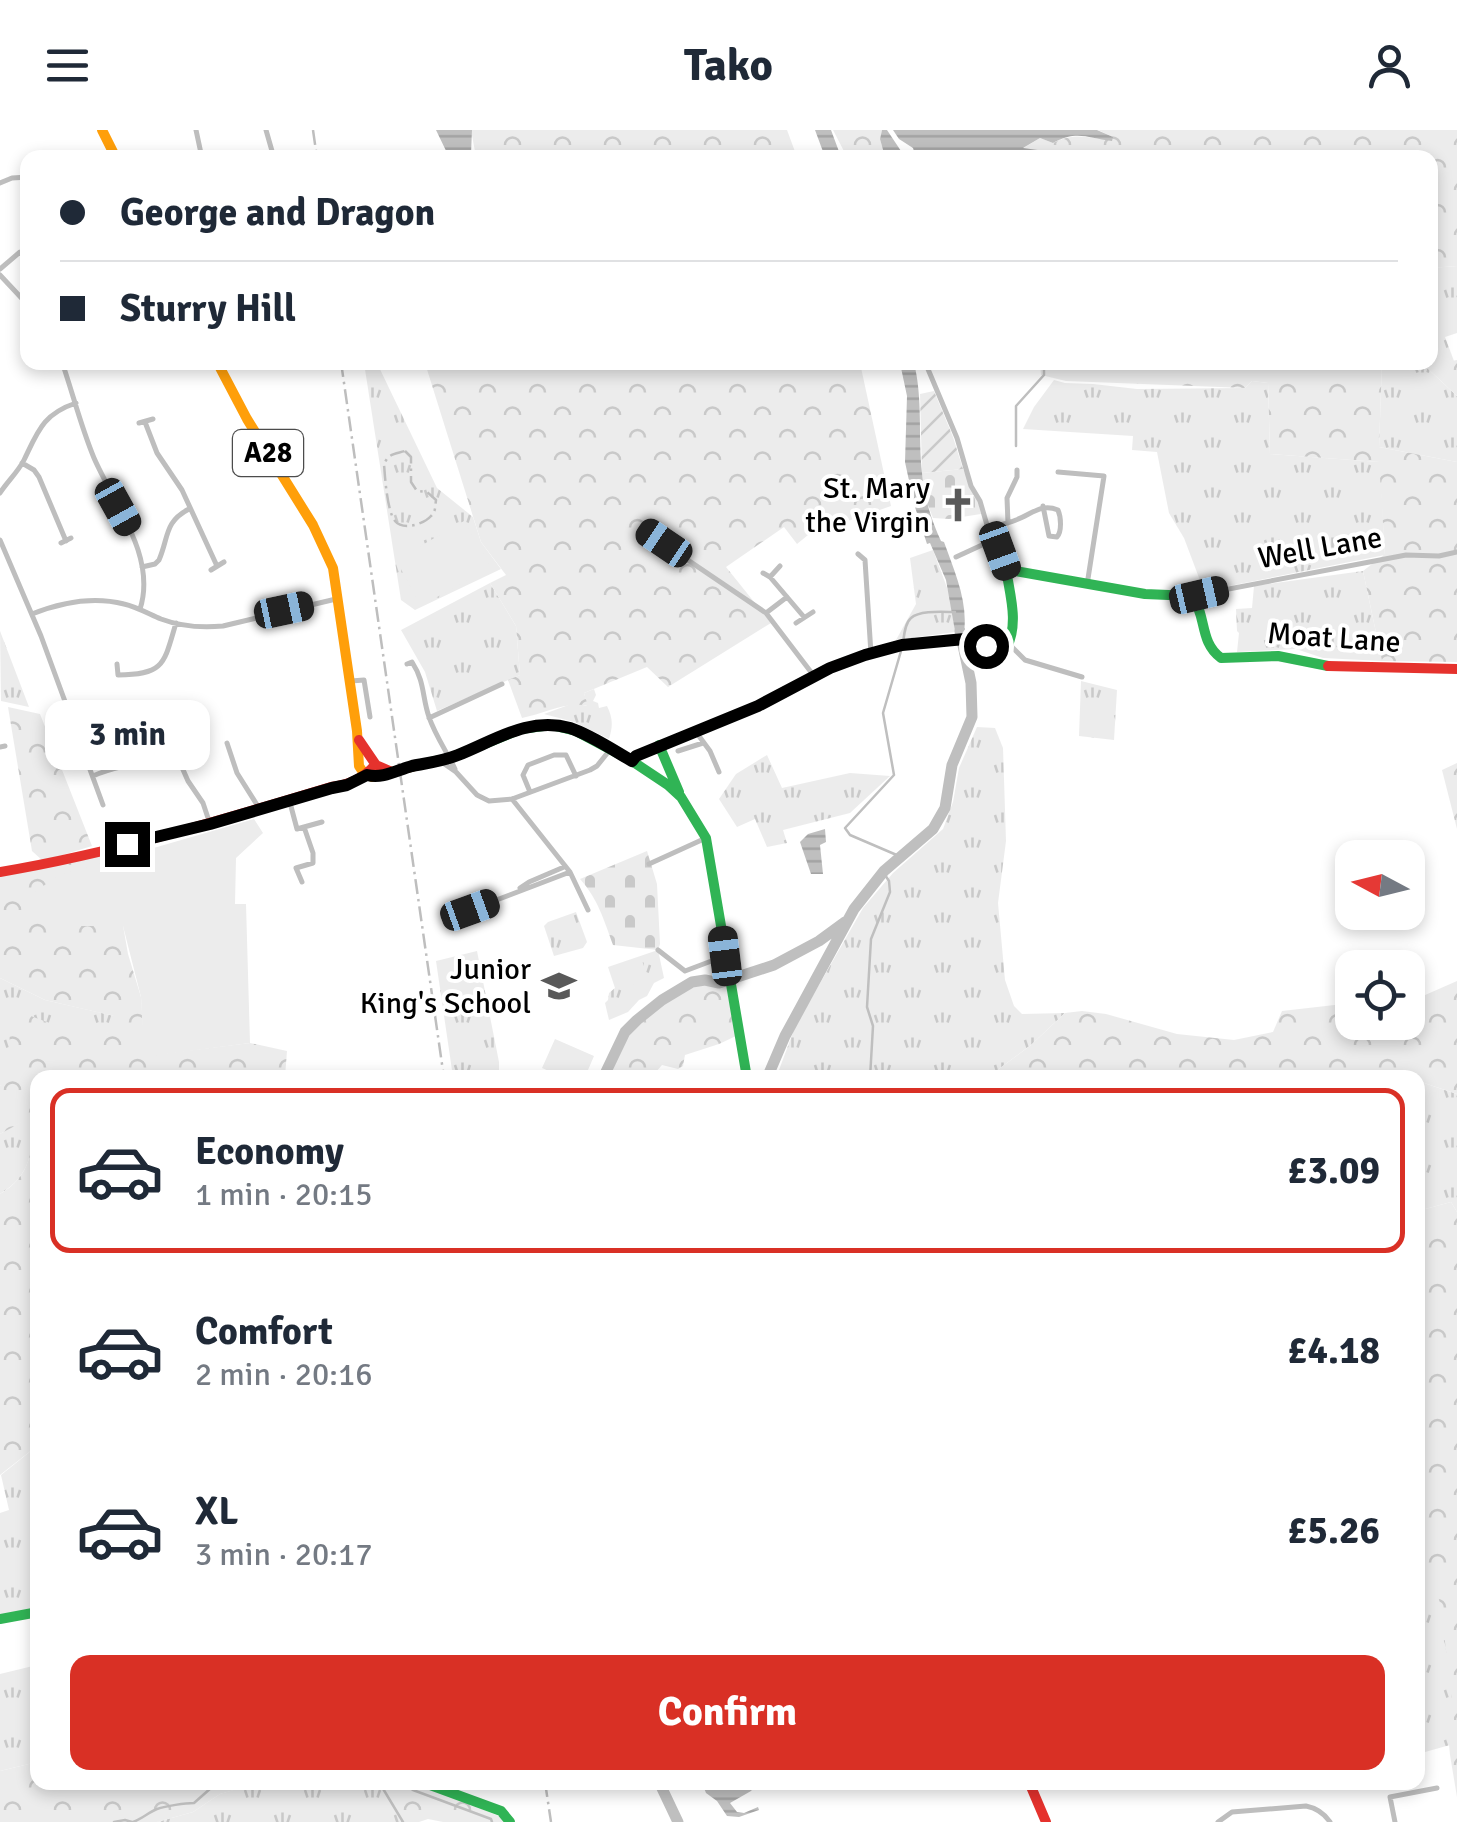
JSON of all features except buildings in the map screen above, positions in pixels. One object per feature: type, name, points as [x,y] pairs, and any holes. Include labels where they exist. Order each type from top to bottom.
[{"type":"main road","name":"A28","points":[[221,370],[313,524],[334,568],[358,739],[368,767]]},
{"type":"main road","points":[[632,761],[659,745],[758,706],[830,668],[871,654],[902,645],[960,639],[986,646],[1010,645],[1008,574],[1016,571],[1145,594],[1192,596]]},
{"type":"main road","name":"Moat Lane","points":[[1192,596],[1201,607],[1208,648],[1221,658],[1278,656],[1324,666],[1457,669]]},
{"type":"main road","points":[[0,872],[60,862],[210,824],[347,785],[368,767],[372,777],[393,772],[445,759],[536,726],[565,727],[610,748],[681,797]]},
{"type":"main road","points":[[659,745],[681,797],[706,838],[746,1070]]},
{"type":"main road","points":[[0,1618],[30,1613]]},
{"type":"main road","points":[[444,1790],[501,1811],[510,1822]]},
{"type":"main road","points":[[1032,1790],[1046,1822]]},
{"type":"street","points":[[20,252],[0,272],[20,296]]},
{"type":"street","points":[[67,370],[94,457],[130,529],[142,567],[146,586],[140,609]]},
{"type":"street","points":[[928,370],[1008,574]]},
{"type":"street","points":[[0,491],[22,462],[41,425],[51,415],[76,403]]},
{"type":"street","points":[[153,419],[142,423],[182,490],[217,566]]},
{"type":"street","points":[[22,462],[39,477],[66,540]]},
{"type":"street","points":[[1008,523],[1007,498],[1017,470]]},
{"type":"street","points":[[1058,472],[1104,476],[1087,584]]},
{"type":"street","points":[[988,526],[1008,523],[1044,506],[1058,510],[1057,537],[1049,536],[1044,506]]},
{"type":"street","points":[[142,567],[165,557],[168,528],[190,508]]},
{"type":"street","points":[[645,531],[766,614],[814,676]]},
{"type":"street","points":[[956,556],[995,539]]},
{"type":"street","points":[[0,540],[32,614],[62,705],[69,714],[103,805]]},
{"type":"street","name":"Well Lane","points":[[1192,596],[1406,556],[1457,552]]},
{"type":"street","points":[[858,554],[864,560],[871,654]]},
{"type":"street","points":[[780,566],[767,575],[804,618]]},
{"type":"street","points":[[866,596],[875,595]]},
{"type":"street","points":[[766,614],[787,596]]},
{"type":"street","points":[[32,614],[59,604],[93,600],[124,604],[176,624],[205,628],[339,598]]},
{"type":"street","points":[[796,623],[812,612]]},
{"type":"street","points":[[117,664],[118,675],[159,667],[176,624]]},
{"type":"street","points":[[1010,645],[1026,660],[1082,676]]},
{"type":"street","points":[[407,664],[412,662],[416,668],[445,759],[483,799],[501,802],[576,776],[597,766],[610,748]]},
{"type":"street","points":[[351,681],[364,680],[370,717]]},
{"type":"street","points":[[428,714],[455,709],[502,684]]},
{"type":"street","points":[[166,730],[210,824]]},
{"type":"street","points":[[696,732],[719,772]]},
{"type":"street","points":[[227,742],[237,773],[259,808]]},
{"type":"street","points":[[678,751],[703,743]]},
{"type":"street","points":[[126,754],[127,765]]},
{"type":"street","points":[[530,792],[524,770],[554,755],[566,755],[576,776]]},
{"type":"street","points":[[93,776],[151,758]]},
{"type":"street","points":[[290,799],[296,829],[312,853],[313,862],[296,868],[302,882]]},
{"type":"street","points":[[512,799],[567,870],[588,910]]},
{"type":"street","points":[[296,829],[322,822]]},
{"type":"street","points":[[649,864],[706,838]]},
{"type":"street","points":[[456,912],[567,870]]},
{"type":"street","points":[[658,950],[685,971],[726,960]]},
{"type":"street","points":[[1395,1822],[1390,1797],[1437,1788]]},
{"type":"street","points":[[1218,1822],[1232,1812],[1306,1806],[1330,1822]]},
{"type":"green space","points":[[471,130],[787,130],[794,150],[475,150]]},
{"type":"green space","points":[[833,130],[882,130],[883,150],[843,150]]},
{"type":"green space","points":[[1098,130],[1457,130],[1457,266],[1438,267],[1438,150],[1022,149],[1040,138],[1053,143],[1077,136],[1113,137]]},
{"type":"green space","points":[[1457,266],[1457,333],[1445,337],[1454,361],[1438,364],[1438,267]]},
{"type":"green space","points":[[1457,360],[1457,396],[1429,370],[1438,370],[1438,364]]},
{"type":"green space","points":[[365,370],[380,370],[437,488],[473,517],[481,542],[501,569],[415,610],[401,600]]},
{"type":"green space","points":[[427,370],[862,370],[891,506],[808,535],[797,544],[784,527],[726,567],[771,623],[668,687],[647,667],[584,693],[588,706],[563,707],[522,718],[508,680],[520,675],[516,626],[490,583],[506,575],[481,542]]},
{"type":"green space","points":[[1041,370],[1382,370],[1379,447],[1457,462],[1457,662],[1382,661],[1363,571],[1385,554],[1379,462],[1270,454],[1268,383],[1252,381],[1245,388],[1066,381],[1041,375]]},
{"type":"green space","points":[[1382,370],[1429,370],[1457,396],[1457,462],[1379,447]]},
{"type":"green space","points":[[1054,380],[1137,389],[1245,388],[1252,381],[1268,383],[1270,454],[1380,462],[1385,555],[1204,591],[1184,538],[1169,513],[1157,452],[1132,450],[1133,436],[1023,429]]},
{"type":"green space","points":[[934,391],[963,469],[922,473],[920,394]]},
{"type":"green space","points":[[963,469],[981,514],[933,518],[922,473]]},
{"type":"green space","points":[[464,521],[491,567],[421,606],[396,560]]},
{"type":"green space","points":[[933,550],[949,593],[955,632],[896,640],[916,604],[910,558]]},
{"type":"green space","points":[[1363,571],[1382,661],[1323,658],[1296,649],[1237,652],[1236,609],[1252,608],[1254,586]]},
{"type":"green space","points":[[490,583],[516,626],[520,675],[437,711],[425,672],[401,630]]},
{"type":"green space","points":[[0,631],[29,707],[1,701]]},
{"type":"green space","points":[[1081,681],[1117,690],[1114,740],[1079,736]]},
{"type":"green space","points":[[594,689],[593,701],[599,708],[607,706],[610,714],[609,739],[574,722],[544,714],[574,703],[587,706],[584,693]]},
{"type":"green space","points":[[8,707],[40,714],[92,846],[43,861],[32,851]]},
{"type":"green space","points":[[977,727],[995,728],[1003,748],[1006,841],[998,903],[1005,980],[1014,1006],[1022,1014],[1065,1013],[997,1070],[779,1070],[795,1027],[863,908],[893,873],[943,829],[959,768]]},
{"type":"green space","points":[[767,755],[782,788],[850,773],[890,776],[850,813],[783,830],[787,843],[767,847],[755,819],[737,827],[719,799],[736,774]]},
{"type":"green space","points":[[1457,763],[1457,829],[1442,770]]},
{"type":"green space","points":[[254,819],[263,833],[236,858],[235,904],[246,904],[250,1043],[144,1057],[141,997],[123,926],[49,926],[31,894],[60,875]]},
{"type":"green space","points":[[647,851],[657,884],[658,950],[613,945],[596,902],[580,879]]},
{"type":"green space","points":[[114,853],[109,867],[141,997],[145,1056],[250,1043],[287,1051],[286,1070],[30,1070],[30,1118],[0,1134],[0,1086],[6,1082],[12,1009],[103,1043],[114,1016],[45,1000],[0,978],[0,873]]},
{"type":"green space","points":[[576,912],[587,942],[583,948],[554,956],[544,926]]},
{"type":"green space","points":[[658,950],[664,978],[654,983],[647,996],[628,1012],[609,1020],[605,1003],[615,988],[608,967]]},
{"type":"green space","points":[[477,951],[499,1070],[452,1070],[436,961]]},
{"type":"green space","points":[[641,958],[649,980],[621,989],[613,968]]},
{"type":"green space","points":[[0,978],[45,1000],[115,1016],[103,1044],[39,1070],[30,1070],[30,1074],[0,1086]]},
{"type":"green space","points":[[1457,981],[1457,1094],[1425,1083],[1425,1070],[997,1070],[1065,1013],[1106,1014],[1177,1034],[1234,1040],[1273,1032],[1282,1011],[1335,1005],[1335,1040],[1425,1040],[1425,995]]},
{"type":"green space","points":[[726,985],[736,1036],[685,1055],[683,1066],[678,1069],[662,1065],[658,1070],[609,1070],[624,1039],[642,1018],[697,986]]},
{"type":"green space","points":[[555,1039],[594,1056],[588,1070],[542,1068]]},
{"type":"green space","points":[[1425,1083],[1457,1094],[1457,1212],[1451,1202],[1425,1209]]},
{"type":"green space","points":[[30,1117],[30,1150],[25,1170],[0,1194],[0,1134]]},
{"type":"green space","points":[[30,1154],[30,1451],[0,1475],[0,1194],[18,1179]]},
{"type":"green space","points":[[1451,1202],[1457,1212],[1457,1797],[1449,1744],[1454,1720],[1441,1607],[1435,1585],[1425,1572],[1425,1209]]},
{"type":"green space","points":[[30,1452],[30,1609],[0,1615],[0,1513],[9,1510],[1,1475]]},
{"type":"green space","points":[[1425,1545],[1457,1575],[1457,1743],[1425,1752]]},
{"type":"green space","points":[[30,1667],[30,1764],[0,1771],[0,1674]]},
{"type":"green space","points":[[30,1764],[30,1790],[235,1790],[220,1794],[193,1812],[157,1822],[0,1822],[0,1771]]},
{"type":"green space","points":[[233,1790],[383,1790],[403,1822],[157,1822],[193,1812]]},
{"type":"green space","points":[[383,1790],[436,1790],[501,1817],[503,1822],[428,1819],[403,1822]]},
{"type":"shaded area","points":[[436,130],[472,130],[471,150],[446,150]]},
{"type":"shaded area","points":[[815,130],[831,130],[838,150],[822,150]]},
{"type":"shaded area","points":[[882,130],[887,130],[900,150],[883,150]]},
{"type":"shaded area","points":[[893,130],[1097,130],[1113,137],[1112,141],[1076,136],[1053,143],[1040,138],[1023,148],[1038,150],[914,150]]},
{"type":"shaded area","points":[[901,370],[915,370],[924,490],[960,589],[965,613],[963,638],[956,637],[946,580],[930,543],[927,544],[914,504],[905,462],[907,396]]},
{"type":"shaded area","points":[[825,829],[826,842],[820,845],[823,874],[811,874],[800,842],[808,834]]},
{"type":"shaded area","points":[[705,1790],[752,1790],[730,1803],[737,1812],[758,1807],[759,1810],[739,1817],[727,1816]]},
{"type":"waterway","points":[[1016,446],[1016,406],[1044,375],[1044,370]]},
{"type":"waterway","points":[[903,643],[907,623],[915,615],[955,612]]},
{"type":"waterway","points":[[770,1070],[854,909],[884,871],[933,829],[945,808],[952,765],[972,717],[971,683],[960,631]]},
{"type":"waterway","points":[[899,856],[850,835],[845,828],[894,775],[883,713],[901,651]]},
{"type":"waterway","points":[[870,1070],[873,1026],[867,1007],[871,939],[890,892],[883,872]]},
{"type":"waterway","points":[[607,1070],[625,1032],[662,1000],[692,982],[719,983],[774,965],[845,922]]},
{"type":"waterway","points":[[133,1822],[157,1809],[194,1803],[209,1790]]},
{"type":"waterway","points":[[384,1790],[403,1822]]},
{"type":"waterway","points":[[413,1790],[492,1822]]},
{"type":"waterway","points":[[663,1790],[678,1822]]},
{"type":"waterway","points":[[114,1822],[132,1822]]},
{"type":"railway","points":[[313,130],[316,150]]},
{"type":"railway","points":[[342,370],[443,1070]]},
{"type":"railway","points":[[405,451],[411,457],[411,482],[417,491],[427,492],[436,500],[435,511],[428,519],[408,526],[399,524],[392,516],[384,464],[390,456],[405,451]]},
{"type":"railway","points":[[546,1790],[551,1822]]},
{"type":"traffic: fast","points":[[632,761],[865,655],[902,645],[965,639],[1007,647],[1013,620],[1007,575],[1015,571],[1145,594],[1192,596],[1209,644],[1221,658],[1278,656],[1328,666]]},
{"type":"traffic: fast","points":[[431,762],[521,729],[551,725],[576,731],[632,761],[681,797],[706,838],[746,1070]]},
{"type":"traffic: fast","points":[[659,745],[679,792]]},
{"type":"traffic: fast","points":[[0,1619],[30,1613]]},
{"type":"traffic: fast","points":[[444,1790],[501,1811],[510,1822]]},
{"type":"traffic: slow","points":[[102,130],[112,150]]},
{"type":"traffic: slow","points":[[221,370],[313,525],[333,568],[359,766],[372,777],[431,762]]},
{"type":"traffic: jam","points":[[1328,666],[1457,669]]},
{"type":"traffic: jam","points":[[359,740],[376,765],[392,772]]},
{"type":"traffic: jam","points":[[0,872],[126,845],[350,783],[375,765]]},
{"type":"traffic: jam","points":[[1032,1790],[1046,1822]]},
{"type":"place","name":"St. Mary the Virgin","points":[[958,505]]},
{"type":"place","name":"Junior King's School","points":[[559,986]]},
{"type":"route","points":[[127,844],[347,785],[367,775],[384,776],[450,758],[536,726],[576,730],[632,761],[659,745],[758,706],[830,668],[865,655],[902,645],[965,639],[986,646]]}]
